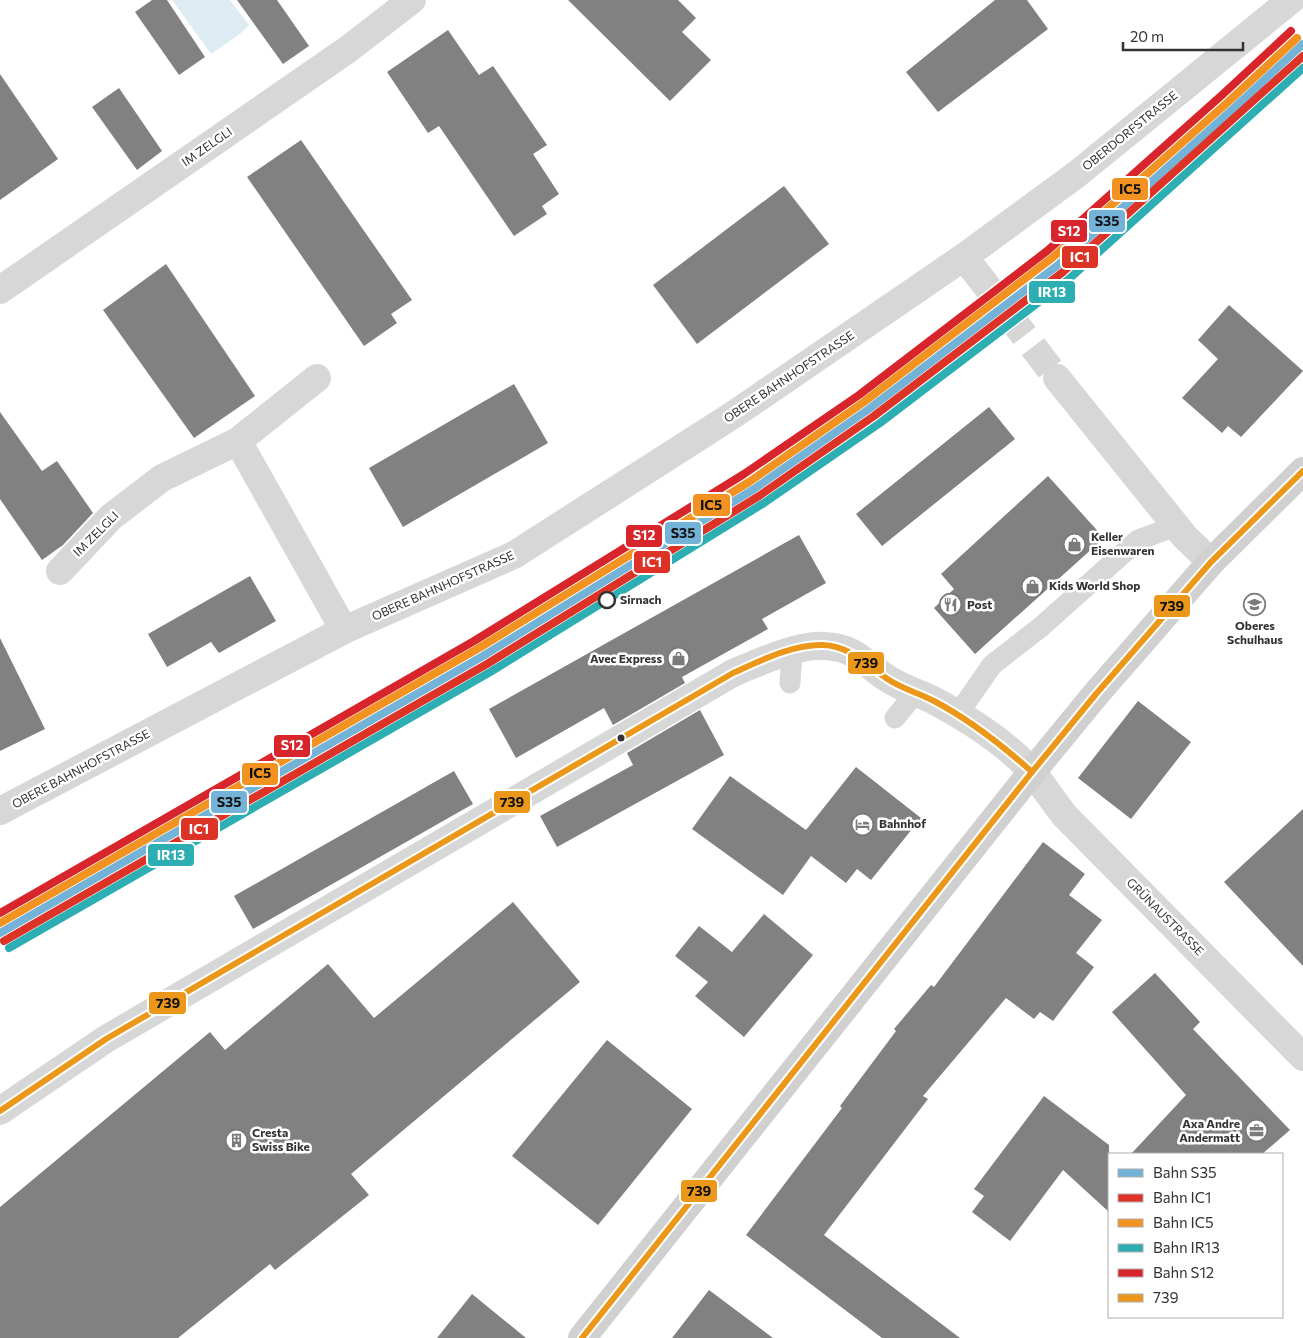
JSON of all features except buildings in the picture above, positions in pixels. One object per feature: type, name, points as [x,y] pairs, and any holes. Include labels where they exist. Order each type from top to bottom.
[{"type":"main road","points":[[582,1338],[1096,694],[1211,562],[1303,471]]},
{"type":"street","name":"IM ZELGLI","points":[[0,290],[347,50],[412,0]]},
{"type":"street","name":"OBERDORFSTRASSE","points":[[964,257],[1077,174],[1291,0]]},
{"type":"street","points":[[964,257],[982,280]]},
{"type":"street","name":"OBERE BAHNHOFSTRASSE","points":[[0,811],[344,630],[514,555],[734,415],[964,257]]},
{"type":"street","name":"IM ZELGLI","points":[[60,571],[111,517],[162,478],[238,441],[317,378]]},
{"type":"street","points":[[1057,378],[1188,541],[1211,562]]},
{"type":"street","points":[[238,441],[344,630]]},
{"type":"street","name":"GRÜNAUSTRASSE","points":[[0,1111],[106,1039],[733,673],[807,646],[822,645],[838,647],[854,653],[890,680],[958,714],[1000,743],[1032,772],[1065,816],[1303,1057]]},
{"type":"lane","points":[[958,714],[992,666],[1042,626],[1138,540],[1176,526]]},
{"type":"lane","points":[[790,683],[792,652]]},
{"type":"lane","points":[[895,718],[916,692]]},
{"type":"shaded area","points":[[172,0],[230,0],[249,25],[241,33],[211,54]]},
{"type":"tunnel","points":[[982,280],[1057,378]]},
{"type":"rail line","name":"S12","points":[[0,913],[474,641],[744,474],[859,395],[1047,251],[1291,31]]},
{"type":"rail line","name":"IC5","points":[[0,923],[479,648],[749,482],[864,402],[1052,258],[1228,102],[1297,38]]},
{"type":"rail line","name":"S35","points":[[0,933],[483,656],[754,489],[869,409],[1058,265],[1303,44]]},
{"type":"rail line","name":"IC1","points":[[4,941],[487,664],[759,496],[874,416],[1063,272],[1303,56]]},
{"type":"rail line","name":"IR13","points":[[9,948],[492,671],[764,503],[880,423],[1069,279],[1303,68]]},
{"type":"transit line","name":"739","points":[[582,1338],[1096,694],[1211,562],[1303,471]]},
{"type":"transit line","name":"739","points":[[0,1111],[106,1039],[733,673],[788,650],[812,645],[833,646],[842,649],[894,683],[934,701],[960,716],[1032,772]]},
{"type":"place","name":"Keller Eisenwaren","points":[[1075,544]]},
{"type":"place","name":"Kids World Shop","points":[[1033,586]]},
{"type":"place","name":"Sirnach","points":[[607,600]]},
{"type":"place","name":"Post","points":[[951,605]]},
{"type":"place","name":"Oberes Schulhaus","points":[[1255,605]]},
{"type":"place","name":"Avec Express","points":[[678,659]]},
{"type":"place","name":"Bahnhof","points":[[863,824]]},
{"type":"place","name":"Axa Andre Andermatt","points":[[1256,1131]]},
{"type":"place","name":"Cresta Swiss Bike","points":[[236,1140]]}]
